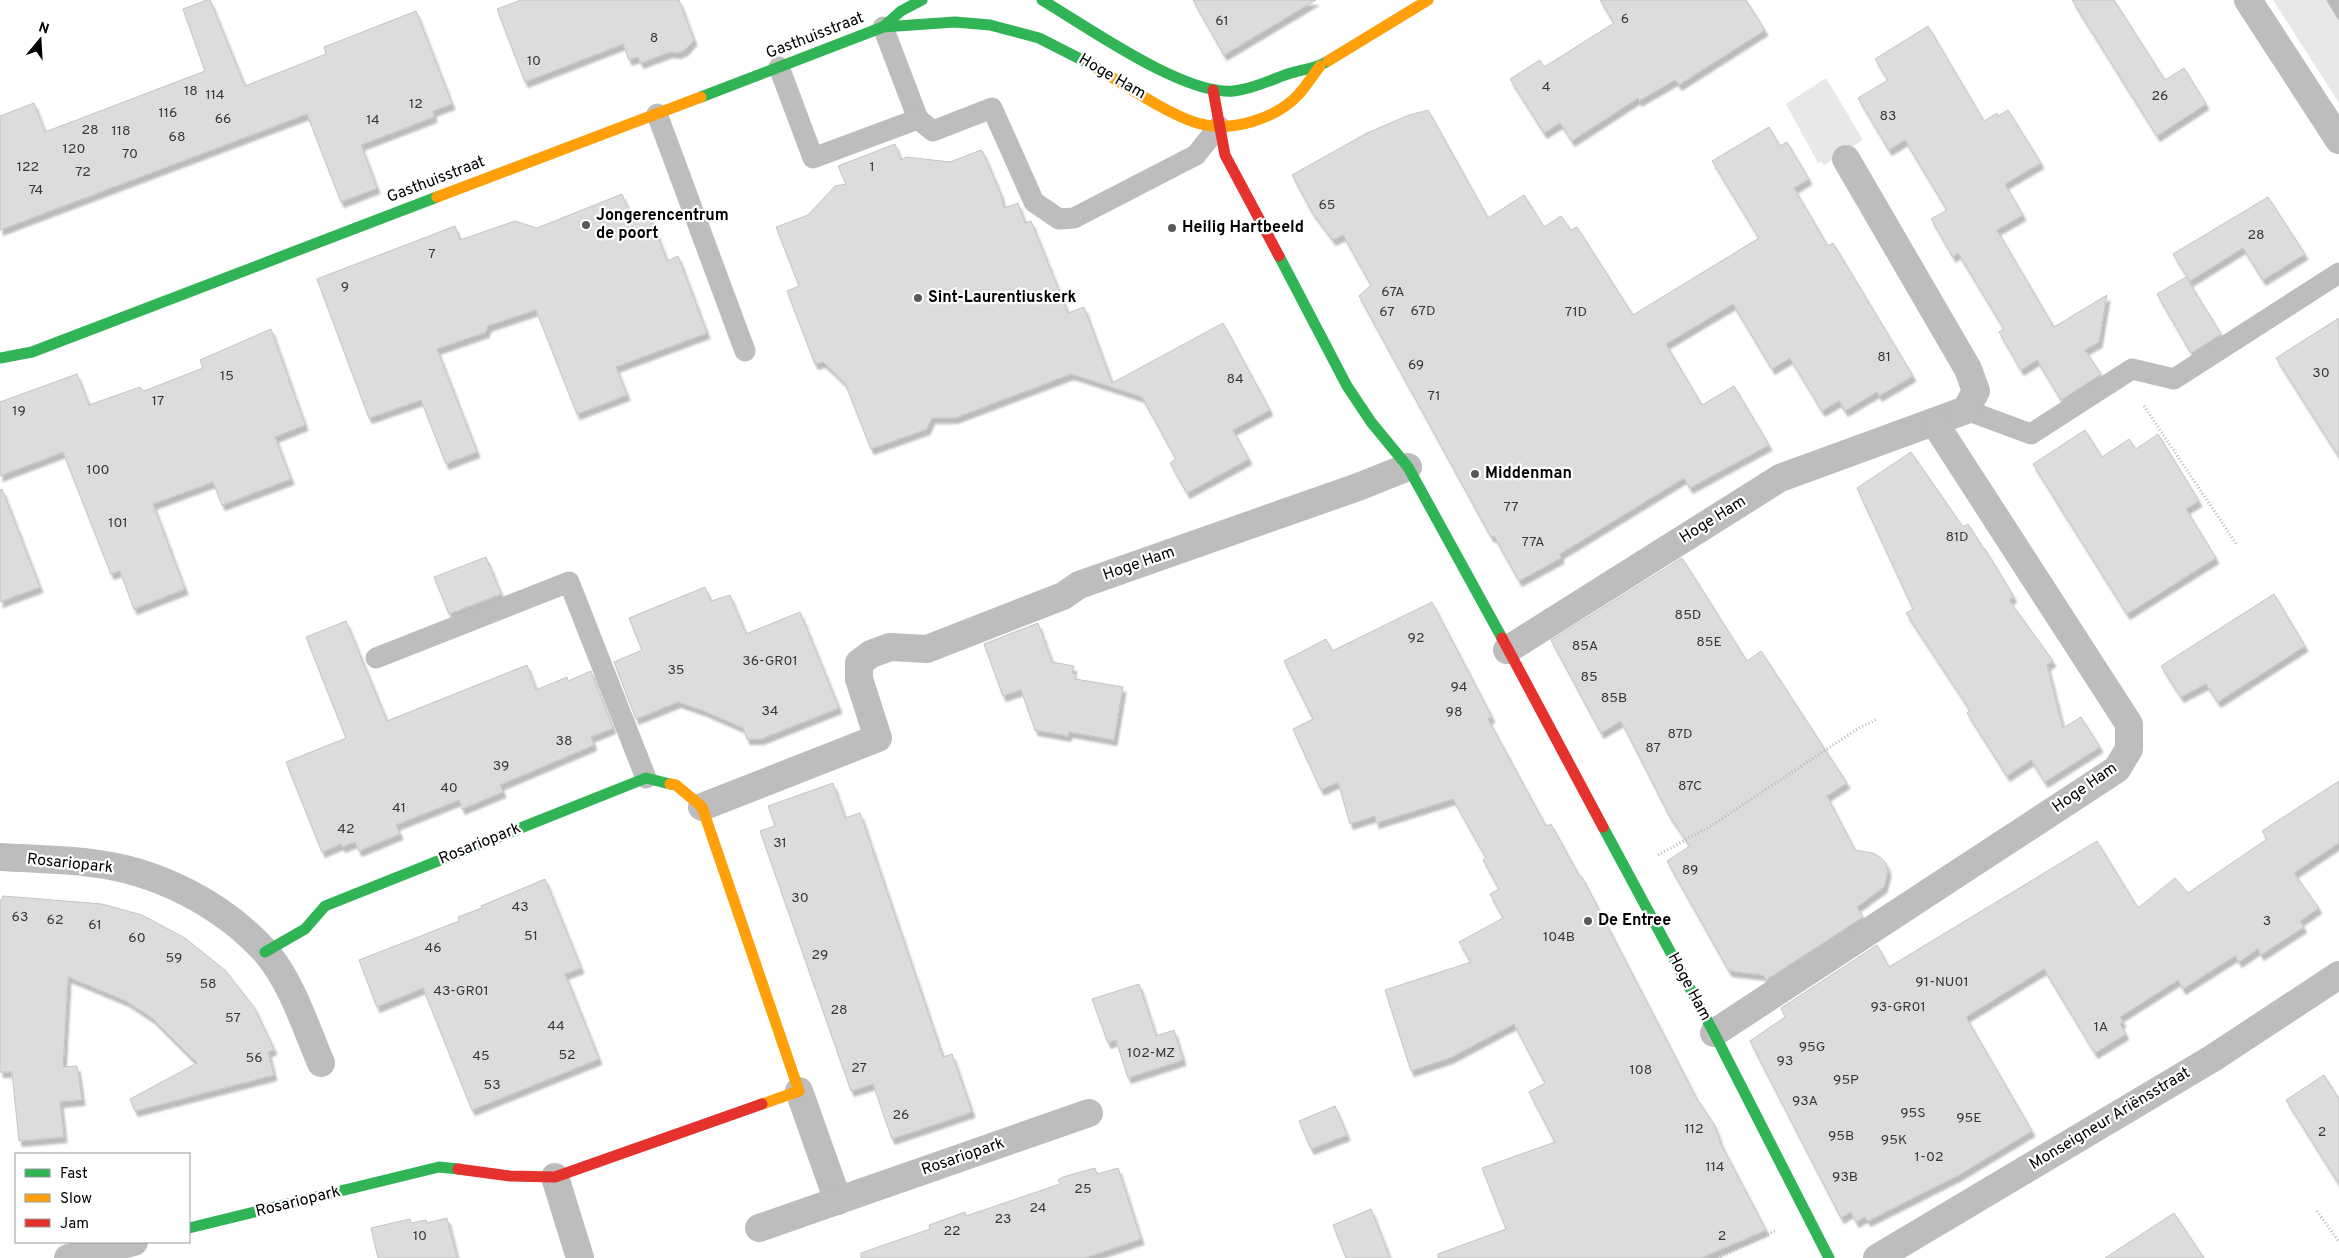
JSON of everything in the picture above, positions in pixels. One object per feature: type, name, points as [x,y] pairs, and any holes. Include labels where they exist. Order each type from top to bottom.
[{"type":"street","name":"Gasthuisstraat","points":[[883,27],[901,11],[922,0]]},
{"type":"street","points":[[1042,0],[1054,7]]},
{"type":"street","points":[[1213,90],[1232,91],[1251,88],[1290,73],[1320,66],[1428,0]]},
{"type":"street","points":[[2248,0],[2339,140]]},
{"type":"street","name":"Hoge Ham","points":[[1054,7],[1144,61],[1182,80],[1213,90],[1225,155],[1347,386],[1371,422],[1408,467],[1714,1033],[1829,1258]]},
{"type":"street","name":"Gasthuisstraat","points":[[0,358],[32,352],[883,27],[955,22],[990,25],[1041,34]]},
{"type":"street","name":"Hoge Ham","points":[[1041,34],[1175,113],[1198,123],[1219,126]]},
{"type":"street","points":[[1219,126],[1254,121],[1278,111],[1299,94],[1320,66]]},
{"type":"street","points":[[1846,159],[1968,369],[1976,391],[1966,410]]},
{"type":"street","name":"Hoge Ham","points":[[1507,650],[1780,478],[1966,410]]},
{"type":"street","name":"Hoge Ham","points":[[1714,1033],[2117,769],[2129,749],[2129,724],[1934,422]]},
{"type":"street","name":"Hoge Ham","points":[[702,807],[878,738],[859,679],[859,663],[871,654],[890,647],[927,649],[1063,596],[1080,586],[1358,487],[1408,467]]},
{"type":"street","points":[[646,778],[676,785],[702,807],[838,1201]]},
{"type":"street","name":"Rosariopark","points":[[265,952],[306,929],[325,906],[646,778]]},
{"type":"street","name":"Rosariopark","points":[[0,857],[92,863],[168,883],[211,906],[265,952],[291,991],[321,1063]]},
{"type":"street","name":"Monseigneur Ariënsstraat","points":[[1877,1258],[2213,1058],[2339,975]]},
{"type":"street","name":"Rosariopark","points":[[190,1228],[439,1167],[510,1176],[555,1177],[799,1091]]},
{"type":"street","name":"Rosariopark","points":[[759,1228],[1089,1113]]},
{"type":"street","points":[[555,1177],[580,1258]]},
{"type":"street","points":[[68,1258],[130,1243]]},
{"type":"lane","points":[[883,27],[918,119],[933,131],[992,108],[1034,202],[1059,219],[1074,218],[1196,155],[1219,126]]},
{"type":"lane","points":[[779,67],[813,158],[918,119]]},
{"type":"lane","points":[[657,114],[745,350]]},
{"type":"lane","points":[[1966,410],[2031,434],[2132,369],[2174,379],[2339,273]]},
{"type":"lane","points":[[376,658],[569,582],[646,778]]},
{"type":"path","points":[[2123,374],[2236,545]]},
{"type":"path","points":[[1626,872],[1709,827],[1860,728],[1876,720]]},
{"type":"path","points":[[2318,1211],[2339,1242]]},
{"type":"path","points":[[1717,1258],[1808,1216]]},
{"type":"shaded area","points":[[2273,0],[2326,0],[2339,21],[2339,103]]},
{"type":"shaded area","points":[[2326,0],[2339,0],[2339,21]]},
{"type":"shaded area","points":[[1826,78],[1863,140],[1824,165],[1821,161],[1818,163],[1786,104]]},
{"type":"building","points":[[210,0],[245,86],[326,54],[324,47],[416,11],[452,104],[433,111],[434,117],[361,145],[377,188],[341,202],[307,114],[0,230],[0,116],[34,103],[45,132],[205,71],[183,9]]},
{"type":"building","points":[[521,0],[679,0],[694,40],[685,50],[678,53],[670,52],[641,63],[638,57],[629,60],[623,44],[525,82],[497,9]]},
{"type":"building","points":[[1193,0],[1316,0],[1224,55]]},
{"type":"building","points":[[1600,0],[1746,0],[1765,30],[1679,85],[1675,80],[1639,101],[1638,98],[1572,141],[1560,123],[1544,133],[1510,79],[1540,60],[1544,67],[1614,23]]},
{"type":"building","points":[[2072,0],[2114,0],[2165,80],[2184,68],[2206,104],[2157,136]]},
{"type":"building","points":[[1928,26],[1984,121],[1997,113],[1998,116],[2008,110],[2041,163],[2005,184],[2023,215],[1997,230],[2054,327],[2107,295],[2099,342],[2085,350],[2101,374],[2061,400],[2037,360],[2021,370],[1999,332],[2004,329],[1958,253],[1953,257],[1931,219],[1947,210],[1905,140],[1889,150],[1858,98],[1888,80],[1875,59]]},
{"type":"building","points":[[1428,110],[1488,218],[1524,195],[1544,227],[1561,216],[1571,230],[1577,227],[1633,315],[1759,238],[1712,161],[1769,127],[1780,146],[1787,142],[1809,179],[1794,188],[1828,246],[1833,243],[1913,376],[1879,396],[1877,392],[1845,411],[1839,401],[1822,411],[1790,358],[1772,369],[1733,304],[1666,344],[1702,405],[1734,386],[1769,445],[1690,488],[1684,478],[1560,554],[1561,558],[1519,581],[1494,536],[1491,537],[1359,296],[1371,285],[1343,235],[1333,240],[1312,212],[1292,175],[1367,133],[1409,115]]},
{"type":"building","name":"Sint-Laurentiuskerk","points":[[895,144],[901,160],[906,157],[950,162],[981,150],[983,152],[1000,192],[1004,208],[1018,203],[1025,223],[1031,221],[1068,313],[1084,307],[1112,383],[1223,323],[1270,410],[1233,430],[1249,459],[1187,493],[1170,463],[1176,459],[1142,397],[1071,374],[955,418],[932,418],[927,429],[871,449],[845,383],[823,362],[815,364],[787,291],[799,286],[776,227],[808,215],[835,186],[846,184],[838,166]]},
{"type":"building","points":[[622,194],[631,216],[648,210],[667,261],[678,256],[707,333],[616,367],[627,395],[577,414],[536,310],[488,326],[486,332],[437,349],[477,452],[446,464],[421,400],[369,418],[317,279],[455,226],[460,240],[515,221],[537,228]]},
{"type":"building","points":[[2268,197],[2305,254],[2263,280],[2243,248],[2190,281],[2173,254]]},
{"type":"building","points":[[2186,277],[2221,334],[2191,353],[2157,294]]},
{"type":"building","points":[[2339,318],[2339,457],[2276,358]]},
{"type":"building","points":[[271,329],[305,425],[275,437],[291,479],[222,505],[213,482],[153,504],[185,589],[134,609],[120,571],[111,574],[63,452],[0,476],[0,402],[77,374],[89,405],[140,387],[144,391],[203,368],[200,360]]},
{"type":"building","points":[[2085,430],[2102,457],[2129,439],[2136,449],[2158,434],[2199,501],[2186,509],[2216,558],[2127,614],[2033,464]]},
{"type":"building","points":[[1911,452],[1963,527],[1968,524],[1985,549],[2014,597],[2009,600],[2053,661],[2047,665],[2063,728],[2081,717],[2100,747],[2045,782],[2031,760],[2007,776],[1967,713],[1970,710],[1906,613],[1913,609],[1857,488]]},
{"type":"building","points":[[2,489],[40,587],[0,602],[0,490]]},
{"type":"building","points":[[486,557],[501,594],[449,614],[434,577]]},
{"type":"building","points":[[1682,558],[1747,661],[1761,651],[1847,783],[1827,796],[1855,850],[1873,853],[1880,857],[1886,863],[1888,871],[1884,887],[1857,907],[1863,917],[1766,980],[1763,975],[1729,971],[1667,861],[1690,846],[1670,817],[1621,721],[1601,733],[1551,640]]},
{"type":"building","points":[[705,587],[711,601],[730,595],[746,634],[800,612],[839,708],[761,739],[747,739],[743,728],[678,702],[636,719],[614,662],[642,650],[629,618]]},
{"type":"building","points":[[2274,594],[2305,646],[2218,702],[2206,684],[2181,697],[2161,666]]},
{"type":"building","points":[[1432,602],[1492,717],[1488,719],[1546,826],[1551,824],[1580,877],[1582,877],[1697,1099],[1714,1124],[1721,1144],[1766,1230],[1701,1258],[1438,1258],[1438,1254],[1506,1229],[1482,1168],[1555,1142],[1529,1092],[1545,1083],[1514,1024],[1450,1058],[1411,1071],[1385,990],[1471,962],[1459,942],[1503,918],[1490,894],[1499,889],[1483,860],[1486,858],[1453,799],[1376,823],[1375,816],[1350,824],[1338,782],[1321,790],[1293,729],[1313,719],[1284,661],[1326,639],[1332,651]]},
{"type":"building","points":[[346,621],[387,721],[527,665],[536,690],[567,677],[568,681],[591,671],[613,728],[591,737],[594,745],[500,785],[503,792],[462,809],[459,800],[396,825],[400,834],[359,851],[355,842],[342,847],[341,844],[322,852],[286,762],[346,738],[306,637]]},
{"type":"building","points":[[1038,623],[1052,662],[1074,666],[1072,673],[1076,674],[1075,679],[1123,687],[1114,740],[1069,732],[1068,736],[1035,730],[1021,690],[1003,696],[984,644]]},
{"type":"building","points":[[2339,781],[2339,843],[2294,873],[2319,908],[2300,921],[2304,927],[2261,955],[2258,949],[2239,962],[2235,956],[2183,989],[2178,980],[2120,1017],[2123,1022],[2120,1024],[2126,1034],[2095,1053],[2044,969],[1966,1017],[2032,1131],[1959,1175],[1868,1221],[1865,1217],[1856,1222],[1851,1212],[1841,1218],[1750,1041],[1785,1017],[1781,1008],[1877,945],[1889,967],[2097,841],[2138,908],[2175,878],[2188,893],[2267,839],[2262,831]]},
{"type":"building","points":[[833,783],[845,818],[860,813],[943,1057],[952,1054],[972,1112],[892,1139],[873,1084],[851,1091],[760,831],[775,826],[768,806]]},
{"type":"building","points":[[545,879],[581,968],[565,974],[599,1059],[472,1110],[423,988],[377,1007],[359,960],[459,921],[458,917]]},
{"type":"building","points":[[3,896],[102,904],[142,915],[185,938],[225,970],[254,1007],[274,1049],[268,1052],[274,1075],[135,1111],[130,1099],[197,1063],[152,1018],[126,1001],[68,977],[63,1067],[77,1066],[82,1100],[60,1102],[64,1137],[19,1141],[12,1072],[0,1072],[0,900],[2,900]]},
{"type":"building","points":[[1139,984],[1156,1036],[1174,1030],[1183,1060],[1128,1078],[1116,1040],[1108,1043],[1092,999]]},
{"type":"building","points":[[2324,1075],[2339,1099],[2339,1184],[2286,1100]]},
{"type":"building","points":[[1335,1106],[1347,1135],[1311,1149],[1299,1121]]},
{"type":"building","points":[[1095,1168],[1097,1174],[1118,1168],[1141,1239],[1085,1258],[861,1258],[861,1253],[930,1229],[929,1225],[965,1212],[966,1216],[1060,1184],[1058,1180],[1063,1177]]},
{"type":"building","points":[[1371,1209],[1390,1258],[1346,1258],[1333,1225]]},
{"type":"building","points":[[2174,1213],[2204,1258],[2105,1258]]},
{"type":"building","points":[[447,1218],[457,1258],[378,1258],[371,1228],[410,1219],[411,1223],[426,1220],[427,1223]]},
{"type":"traffic: fast","points":[[883,27],[901,11],[922,0]]},
{"type":"traffic: fast","points":[[1042,0],[1136,57],[1189,83],[1213,90],[1234,91],[1248,88],[1288,74],[1319,66],[1328,61]]},
{"type":"traffic: fast","points":[[701,97],[883,27],[955,22],[990,25],[1039,38],[1090,64]]},
{"type":"traffic: fast","points":[[0,358],[32,352],[437,197]]},
{"type":"traffic: fast","points":[[1279,256],[1347,386],[1371,422],[1408,467],[1502,638]]},
{"type":"traffic: fast","points":[[265,952],[305,929],[325,906],[646,778],[670,784]]},
{"type":"traffic: fast","points":[[1603,827],[1714,1033],[1829,1258]]},
{"type":"traffic: fast","points":[[190,1228],[439,1167],[458,1169]]},
{"type":"traffic: slow","points":[[1328,61],[1428,0]]},
{"type":"traffic: slow","points":[[1090,64],[1157,105],[1184,118],[1210,126],[1238,125],[1266,117],[1289,103],[1299,94],[1320,66]]},
{"type":"traffic: slow","points":[[437,197],[701,97]]},
{"type":"traffic: slow","points":[[670,784],[676,785],[702,807],[799,1091],[762,1104]]},
{"type":"traffic: jam","points":[[1213,90],[1225,155],[1279,256]]},
{"type":"traffic: jam","points":[[1502,638],[1603,827]]},
{"type":"traffic: jam","points":[[458,1169],[510,1176],[555,1177],[762,1104]]},
{"type":"place","name":"Jongerencentrum de poort","points":[[586,225]]},
{"type":"place","name":"Heilig Hartbeeld","points":[[1172,228]]},
{"type":"place","name":"Sint-Laurentiuskerk","points":[[918,298]]},
{"type":"place","name":"Middenman","points":[[1475,474]]},
{"type":"place","name":"De Entree","points":[[1588,921]]}]
